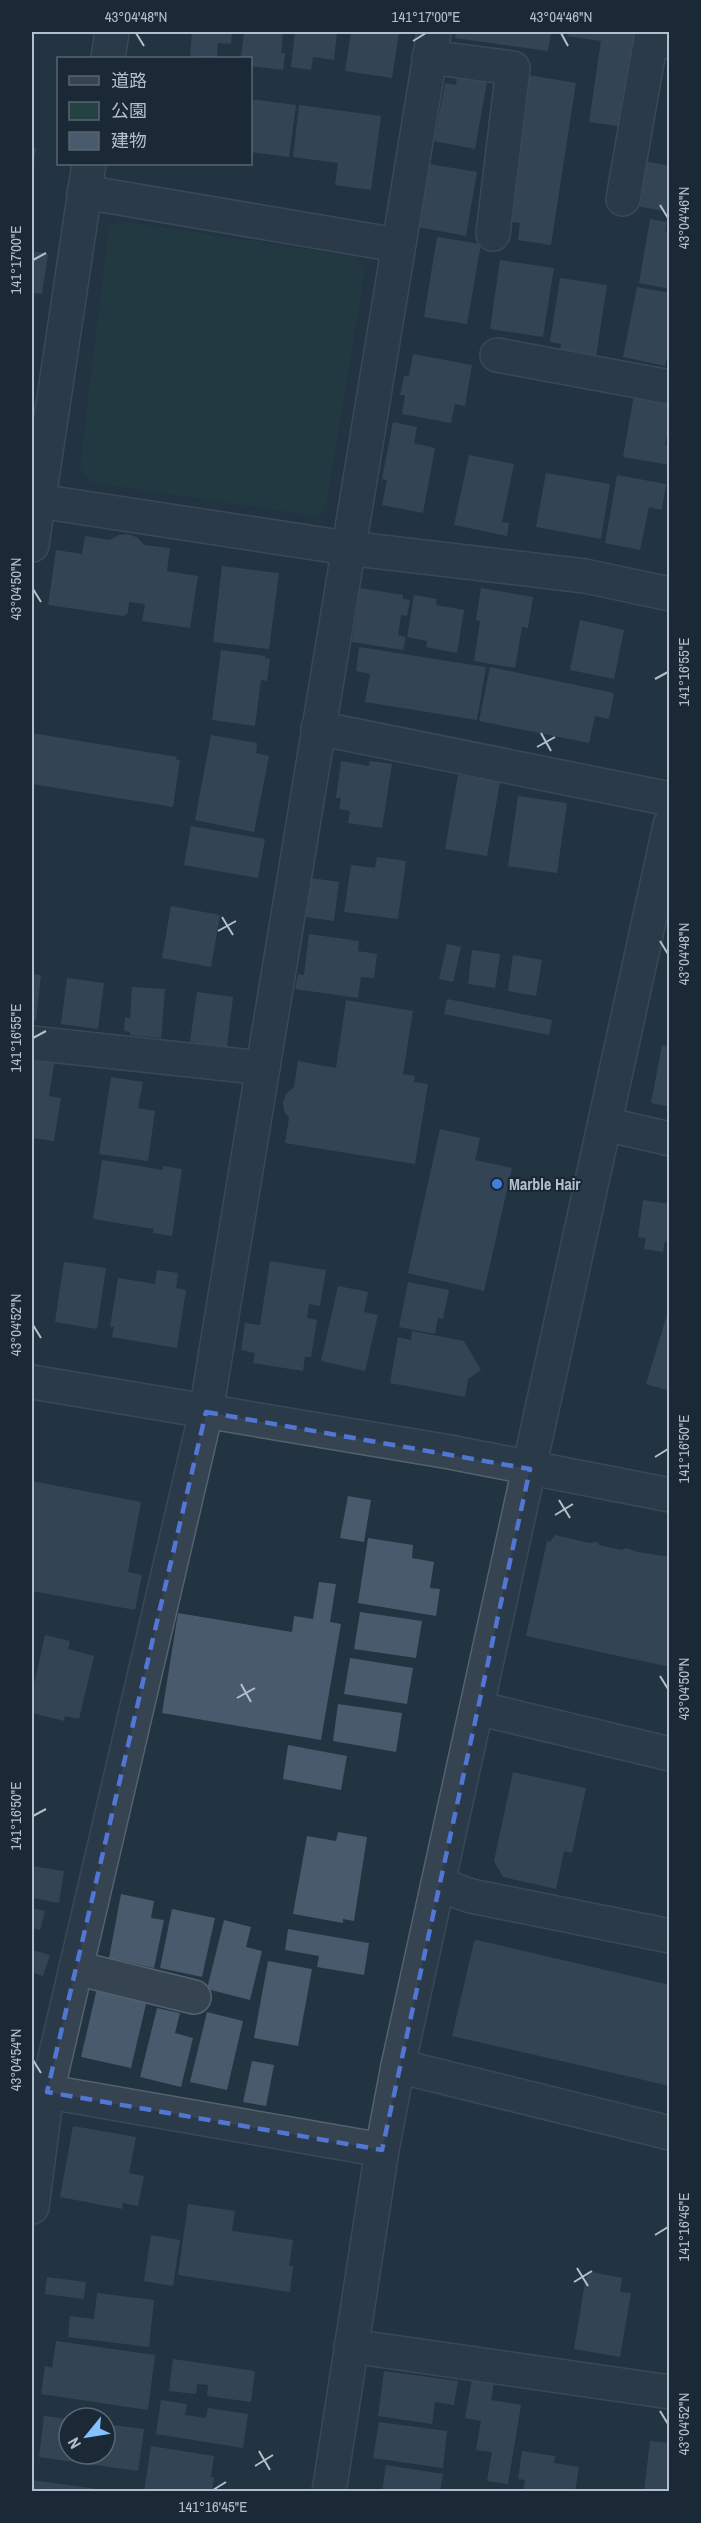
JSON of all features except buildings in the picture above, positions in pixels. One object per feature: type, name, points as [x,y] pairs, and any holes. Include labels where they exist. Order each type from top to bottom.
[{"type":"street","points":[[108,57],[112,32]]},
{"type":"street","points":[[623,199],[651,39],[669,42]]},
{"type":"street","points":[[32,2207],[39,2091],[76,1968],[206,1412],[431,44],[513,68],[493,234]]},
{"type":"street","points":[[32,545],[35,500],[86,178],[397,245]]},
{"type":"street","points":[[497,355],[669,387]]},
{"type":"street","points":[[35,500],[348,548],[585,576],[669,594]]},
{"type":"street","points":[[318,728],[669,799]]},
{"type":"street","points":[[329,2492],[382,2150],[398,2066],[605,1124],[661,913],[669,825]]},
{"type":"street","points":[[32,1043],[263,1068]]},
{"type":"street","points":[[605,1124],[669,1139]]},
{"type":"street","points":[[32,1382],[450,1452],[669,1495]]},
{"type":"street","points":[[477,1708],[669,1754]]},
{"type":"street","points":[[438,1884],[471,1896],[669,1936]]},
{"type":"street","points":[[76,1968],[194,1997]]},
{"type":"street","points":[[398,2066],[669,2133]]},
{"type":"street","points":[[39,2091],[382,2150]]},
{"type":"street","points":[[351,2346],[669,2392]]},
{"type":"highlighted area","points":[[206,1412],[530,1469],[382,2150],[47,2092]]},
{"type":"green space","points":[[121,221],[357,257],[365,269],[325,510],[316,516],[90,482],[80,468],[109,226]]},
{"type":"place","name":"Marble Hair","points":[[497,1184]]}]
